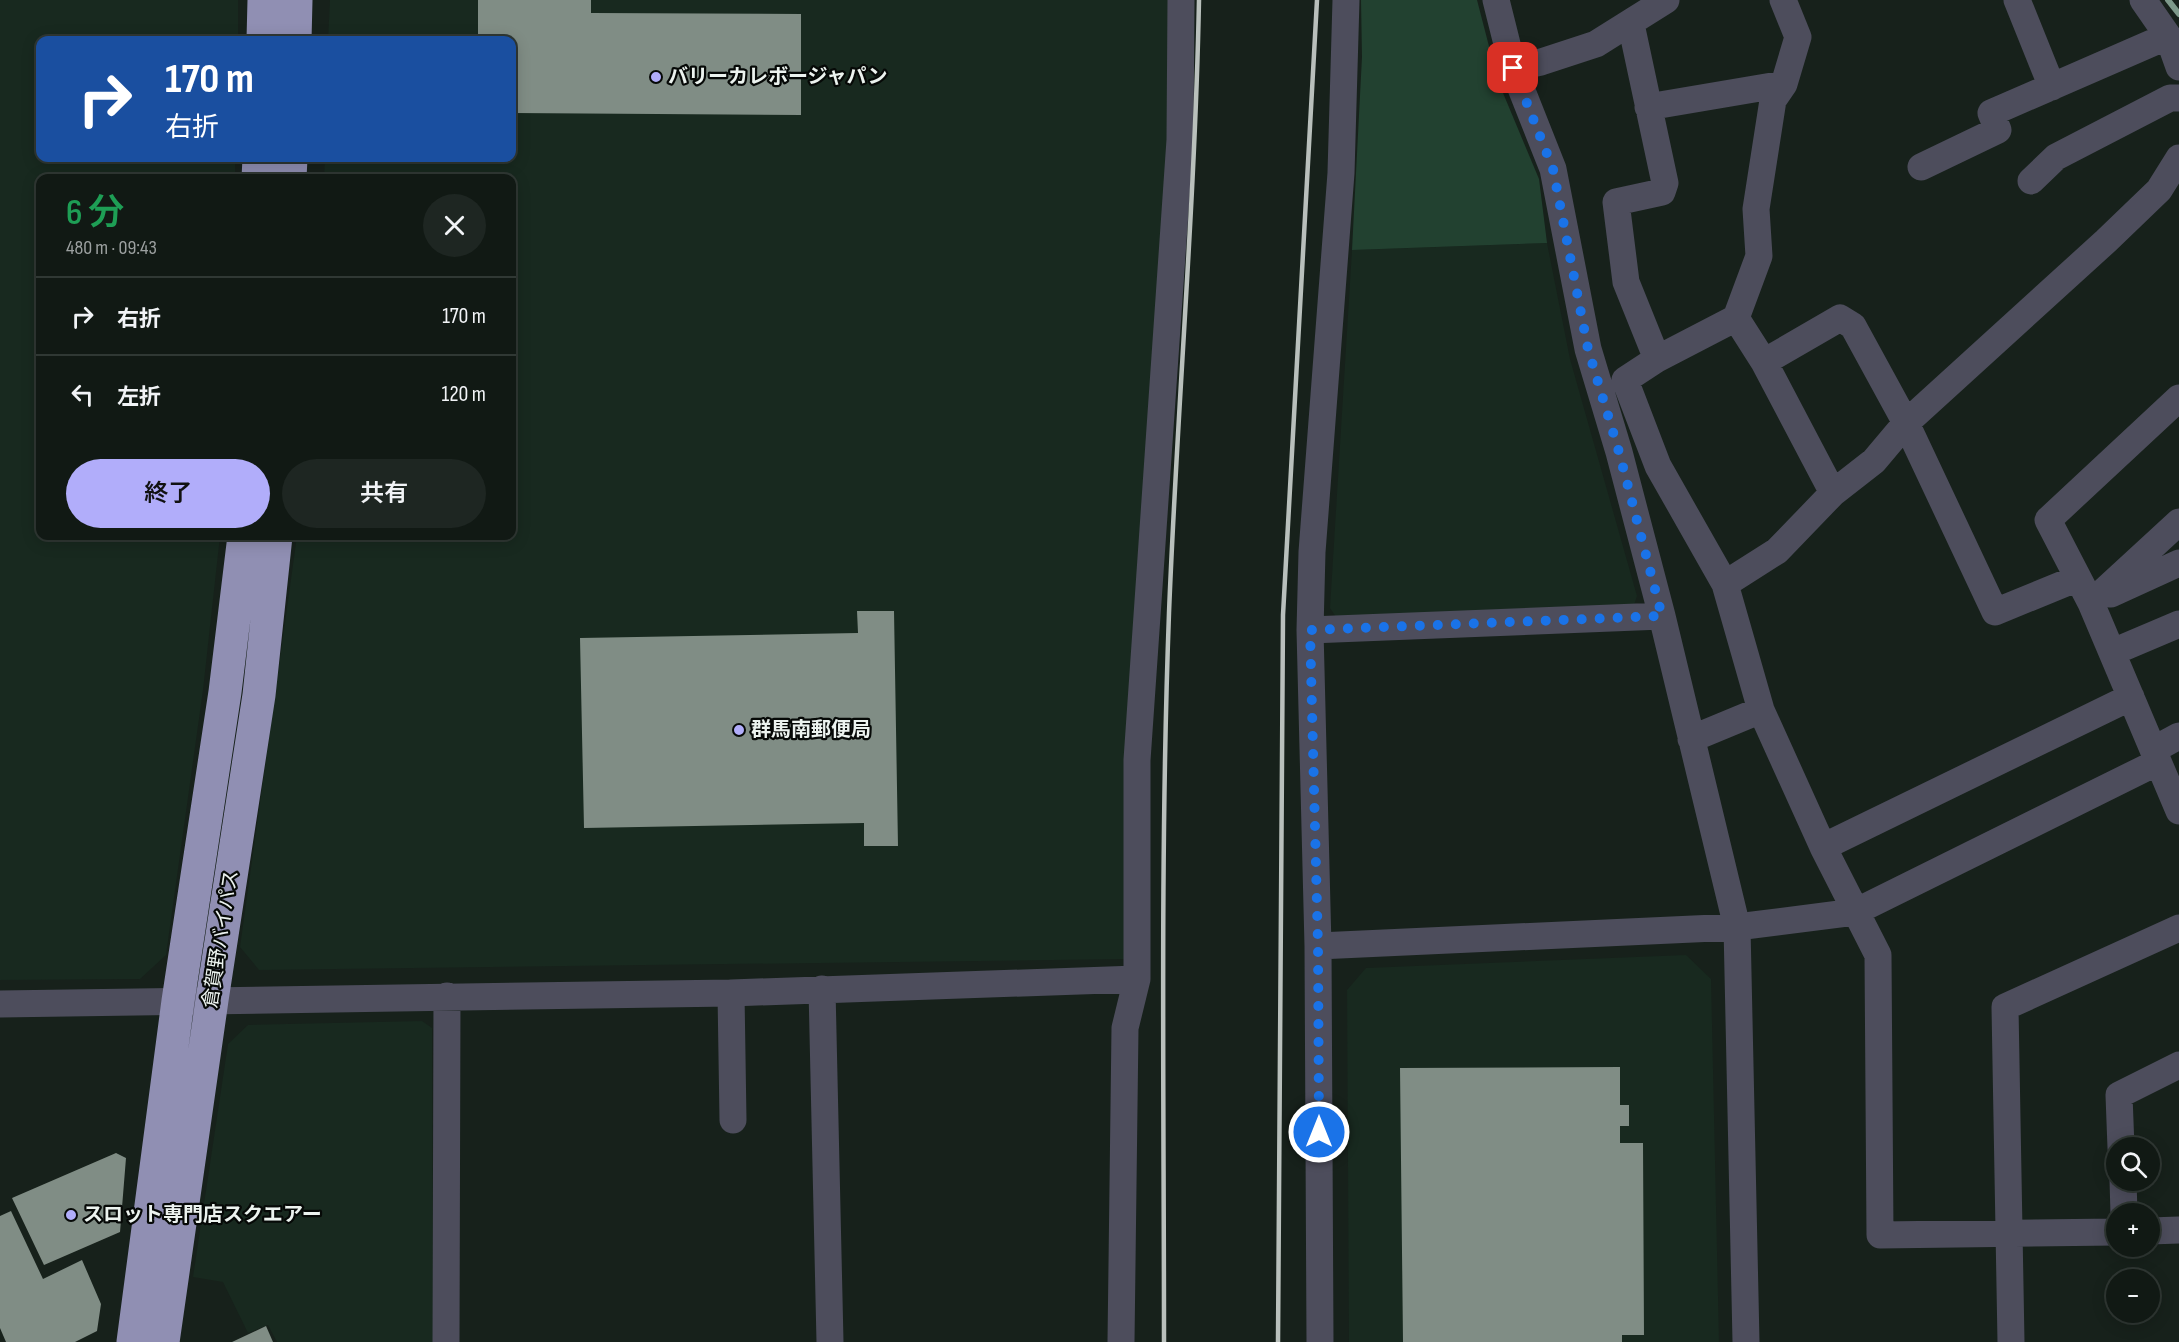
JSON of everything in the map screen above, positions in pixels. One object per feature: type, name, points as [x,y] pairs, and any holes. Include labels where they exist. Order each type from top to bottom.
[{"type":"highway","points":[[263,36],[264,0]]},
{"type":"highway","points":[[295,36],[296,0]]},
{"type":"highway","name":"倉賀野バイパス","points":[[133,1342],[178,1001],[225,692],[244,540]]},
{"type":"highway","name":"倉賀野バイパス","points":[[164,1342],[212,1000],[259,695],[276,540]]},
{"type":"street","points":[[1121,1342],[1125,1028],[1137,979],[1137,760],[1180,141],[1181,0]]},
{"type":"street","points":[[1320,1342],[1318,946],[1310,630],[1312,552],[1341,173],[1346,0]]},
{"type":"street","points":[[1496,0],[1513,68],[1553,169],[1588,349],[1619,452],[1662,616],[1737,927],[1746,1342]]},
{"type":"street","points":[[1784,0],[1798,37],[1784,84],[1773,100],[1756,209],[1759,256],[1736,318],[1657,359],[1625,380],[1658,466],[1725,585],[1761,711],[1855,912],[1878,955],[1880,1235],[2106,1232]]},
{"type":"street","points":[[2017,0],[2052,87]]},
{"type":"street","points":[[2143,0],[2168,36],[2179,67]]},
{"type":"street","points":[[1513,68],[1541,62],[1596,44],[1631,24],[1664,1]]},
{"type":"street","points":[[1631,24],[1665,183],[1662,192],[1616,202],[1626,282],[1657,359]]},
{"type":"street","points":[[1921,167],[1998,130],[1991,113],[2168,36]]},
{"type":"street","points":[[1648,107],[1784,84]]},
{"type":"street","points":[[2031,181],[2056,158],[2170,98],[2179,98]]},
{"type":"street","points":[[1725,585],[1777,551],[1833,493],[1874,461],[1906,423],[2106,242],[2159,190],[2179,158]]},
{"type":"street","points":[[1736,318],[1764,362],[1833,493]]},
{"type":"street","points":[[1764,362],[1840,318],[1853,326],[1906,423],[1995,612],[2078,578]]},
{"type":"street","points":[[2179,398],[2048,520],[2091,603],[2113,652],[2179,812]]},
{"type":"street","points":[[2091,603],[2179,522]]},
{"type":"street","points":[[2091,603],[2179,563]]},
{"type":"street","points":[[1310,630],[1662,616]]},
{"type":"street","points":[[2113,652],[2179,624]]},
{"type":"street","points":[[1824,847],[2131,697]]},
{"type":"street","points":[[1691,739],[1761,711]]},
{"type":"street","points":[[1318,946],[1737,927],[1855,912],[2156,756],[2179,736]]},
{"type":"street","points":[[2011,1342],[2007,1234],[2005,1006],[2179,928]]},
{"type":"street","points":[[0,1004],[731,993],[1137,979]]},
{"type":"street","points":[[822,989],[830,1342]]},
{"type":"street","points":[[731,993],[733,1120]]},
{"type":"street","points":[[446,1342],[447,996]]},
{"type":"street","points":[[2121,1137],[2120,1095],[2179,1065]]},
{"type":"street","points":[[2160,1231],[2179,1230]]},
{"type":"shaded area","points":[[0,0],[238,0],[238,36],[36,36],[36,162],[235,162],[235,174],[36,174],[36,540],[220,540],[203,690],[166,955],[140,979],[0,980]]},
{"type":"shaded area","points":[[330,0],[1175,0],[1129,959],[259,970],[240,947],[296,540],[516,540],[516,174],[324,174],[325,162],[516,162],[516,36],[328,36]]},
{"type":"shaded area","points":[[1361,0],[1477,0],[1498,81],[1539,179],[1547,243],[1352,250],[1362,57]]},
{"type":"shaded area","points":[[1547,243],[1570,359],[1637,596],[1633,608],[1338,620],[1330,608],[1352,250]]},
{"type":"shaded area","points":[[1686,955],[1711,979],[1719,1342],[1349,1342],[1347,990],[1366,968]]},
{"type":"shaded area","points":[[422,1021],[432,1028],[433,1342],[277,1342],[268,1325],[248,1333],[223,1282],[193,1277],[228,1044],[248,1025]]},
{"type":"building","name":"バリーカレボージャパン","points":[[478,0],[591,0],[591,13],[801,14],[801,115],[516,113],[516,36],[478,36]]},
{"type":"building","name":"群馬南郵便局","points":[[857,611],[894,611],[898,846],[864,846],[864,823],[584,828],[580,638],[858,633]]},
{"type":"building","points":[[1620,1067],[1620,1105],[1629,1105],[1629,1126],[1620,1126],[1620,1143],[1643,1143],[1644,1335],[1622,1335],[1622,1342],[1403,1342],[1400,1068]]},
{"type":"building","name":"スロット専門店スクエアー","points":[[116,1153],[126,1158],[120,1232],[44,1265],[12,1198]]},
{"type":"building","points":[[11,1211],[43,1279],[82,1260],[101,1304],[97,1331],[75,1342],[6,1342],[0,1328],[0,1216]]},
{"type":"building","points":[[266,1326],[273,1342],[232,1342]]},
{"type":"waterway","points":[[2168,0],[2179,14]]},
{"type":"railway","points":[[1164,1342],[1163,978],[1166,704],[1172,536],[1194,154],[1199,0]]},
{"type":"railway","points":[[1278,1342],[1283,615],[1317,0]]},
{"type":"place","name":"バリーカレボージャパン","points":[[656,77]]},
{"type":"place","name":"群馬南郵便局","points":[[739,730]]},
{"type":"place","name":"スロット専門店スクエアー","points":[[71,1215]]},
{"type":"route","points":[[1319,1132],[1318,946],[1310,630],[1662,616],[1619,452],[1588,349],[1553,169],[1513,68]]}]
